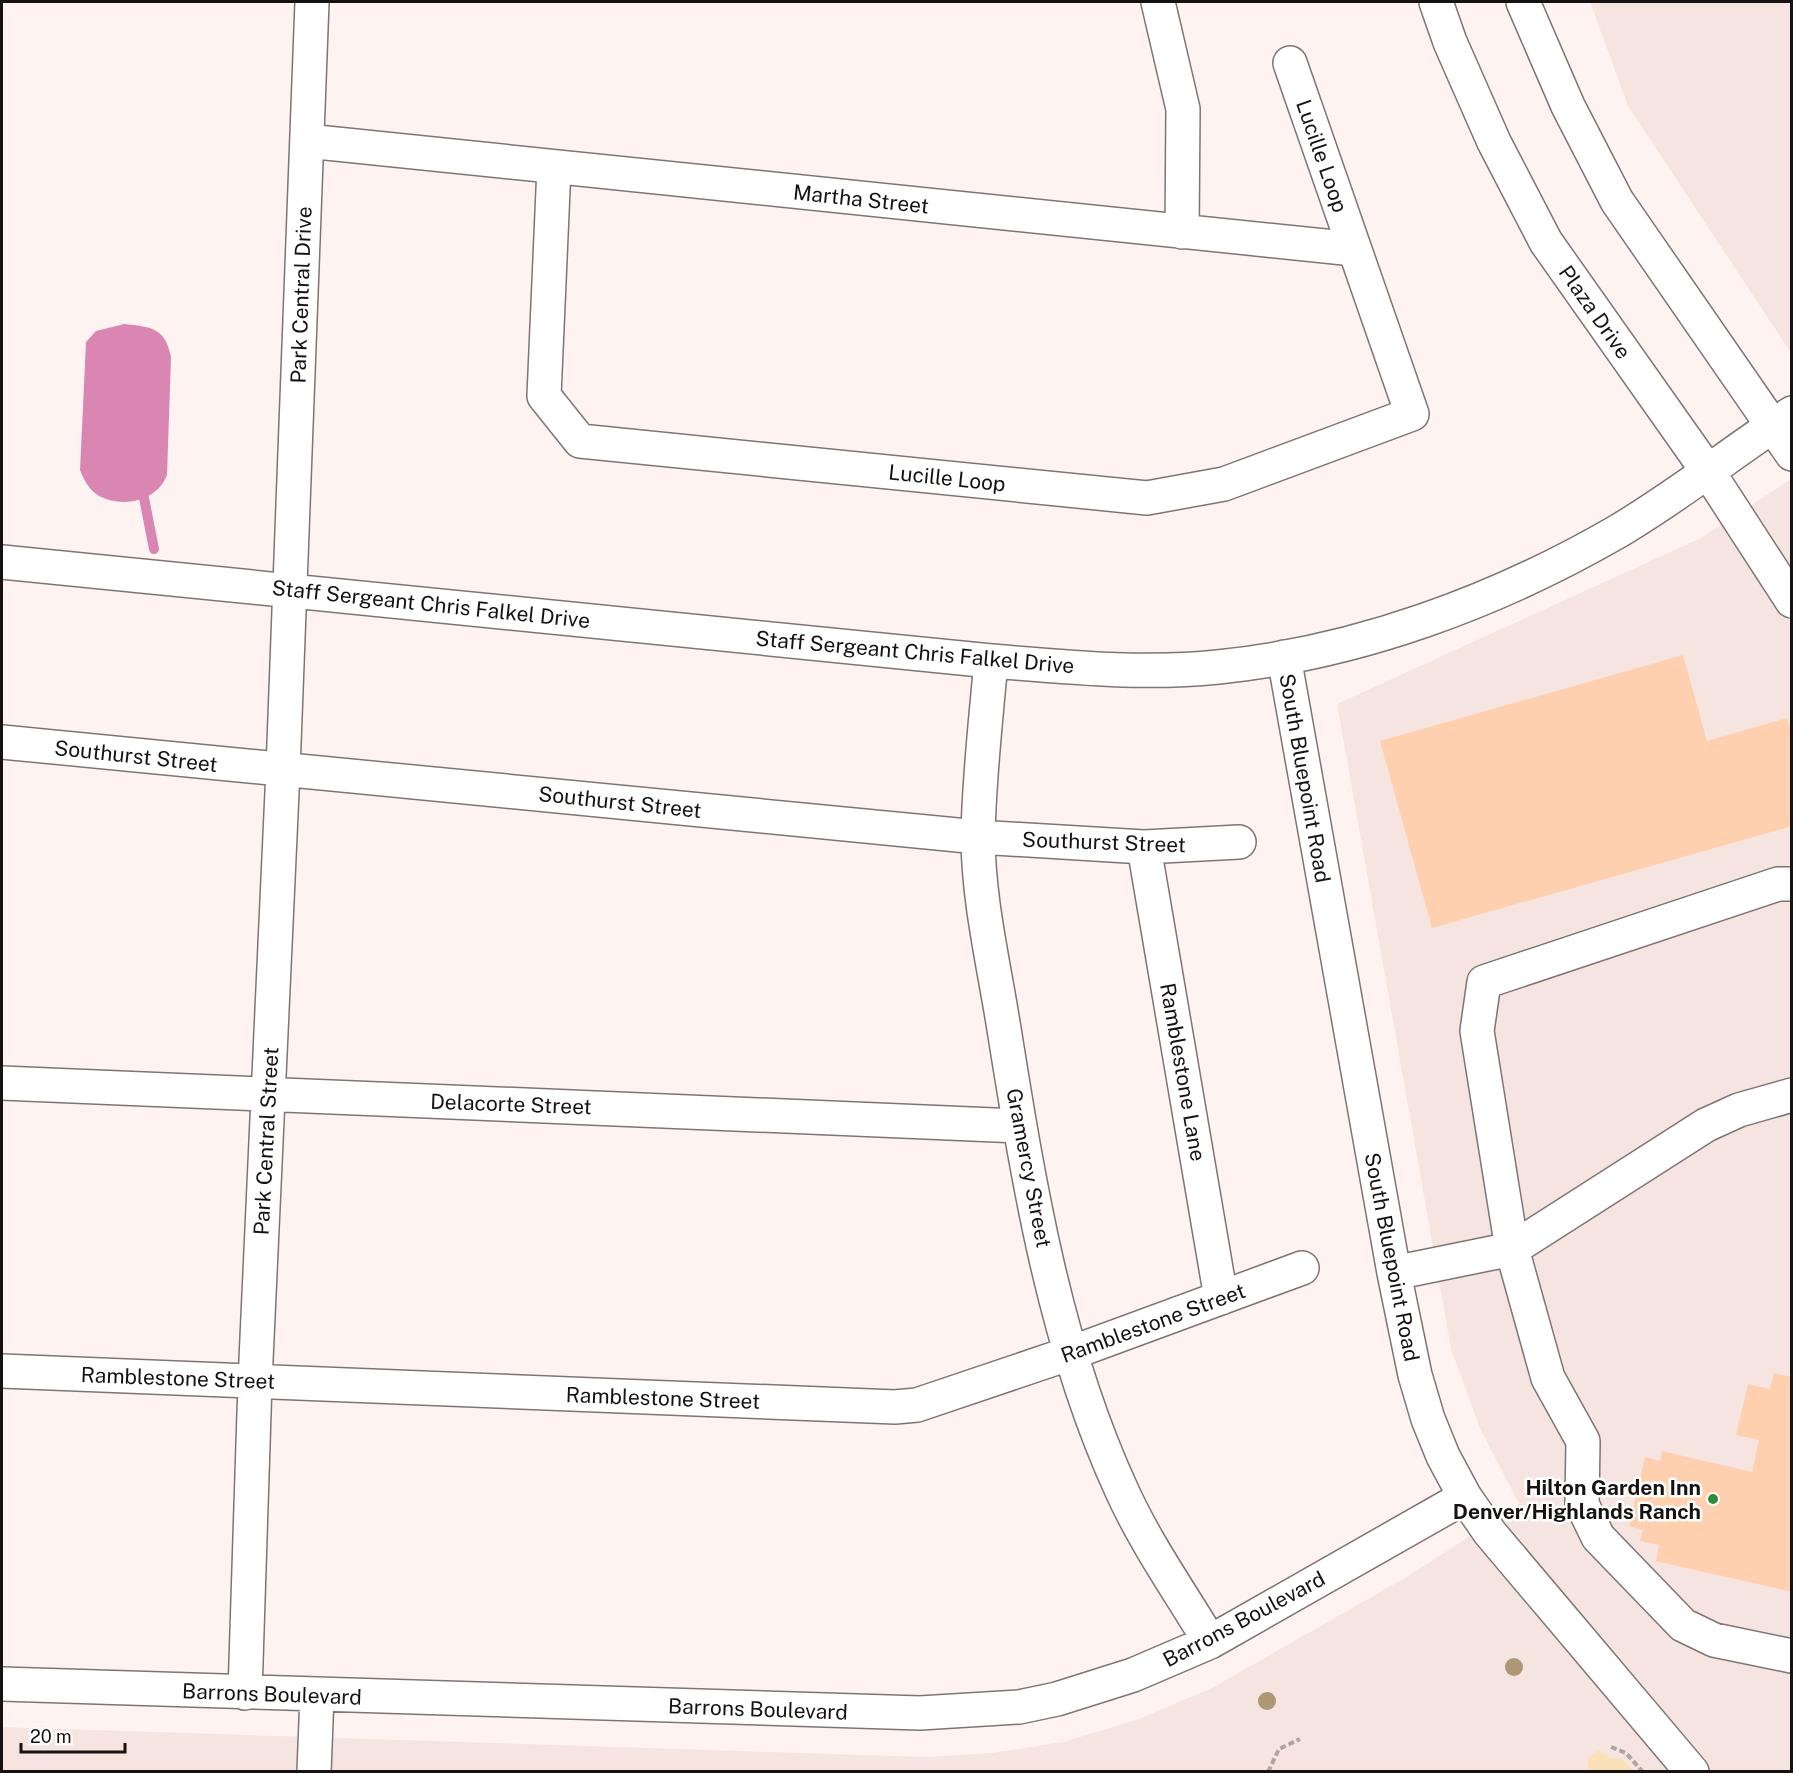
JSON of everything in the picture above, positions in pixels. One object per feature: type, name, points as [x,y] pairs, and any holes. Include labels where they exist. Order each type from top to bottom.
[{"type":"street","name":"Park Central Drive","points":[[290,589],[312,2]]},
{"type":"street","points":[[1158,2],[1183,108],[1182,232]]},
{"type":"street","name":"Plaza Drive","points":[[1436,2],[1450,42],[1494,142],[1546,243],[1709,472],[1791,601]]},
{"type":"street","points":[[1523,2],[1568,106],[1617,201],[1783,419],[1791,454]]},
{"type":"street","name":"Lucille Loop","points":[[554,167],[544,396],[580,441],[1147,498],[1224,484],[1412,414],[1290,63]]},
{"type":"street","name":"Martha Street","points":[[307,141],[1182,232]]},
{"type":"street","name":"Lucille Loop","points":[[1182,232],[1354,249]]},
{"type":"street","name":"Staff Sergeant Chris Falkel Drive","points":[[2,562],[290,589],[991,661],[1162,670],[1218,667],[1284,657],[1395,629],[1494,593],[1615,532],[1709,472],[1783,419]]},
{"type":"street","name":"Park Central Street","points":[[245,1693],[255,1382],[290,589]]},
{"type":"street","name":"South Bluepoint Road","points":[[1284,657],[1394,1273],[1413,1366],[1428,1419],[1465,1497],[1519,1568],[1692,1772]]},
{"type":"street","name":"Gramercy Street","points":[[991,661],[978,837],[984,903],[1020,1126],[1048,1266],[1071,1353],[1101,1440],[1130,1508],[1210,1642]]},
{"type":"street","name":"Southurst Street","points":[[2,742],[978,837],[1144,847],[1239,843]]},
{"type":"street","name":"Ramblestone Lane","points":[[1144,847],[1221,1298]]},
{"type":"street","points":[[1791,884],[1778,884],[1484,982],[1477,1031],[1512,1249],[1548,1378],[1583,1441],[1582,1504],[1598,1537],[1683,1625],[1714,1640],[1791,1656]]},
{"type":"street","name":"Delacorte Street","points":[[2,1083],[1020,1126]]},
{"type":"street","points":[[1394,1273],[1512,1249],[1706,1125],[1739,1110],[1791,1095]]},
{"type":"street","name":"Ramblestone Street","points":[[2,1371],[895,1407],[938,1400],[1302,1268]]},
{"type":"street","name":"Barrons Boulevard","points":[[2,1684],[955,1713],[1019,1707],[1077,1693],[1133,1675],[1210,1642],[1465,1497]]},
{"type":"street","points":[[314,1772],[317,1695]]},
{"type":"path","points":[[1268,1772],[1279,1749],[1300,1739]]},
{"type":"path","points":[[1611,1747],[1626,1753],[1643,1772]]},
{"type":"shaded area","points":[[1590,2],[1791,2],[1791,353],[1628,106]]},
{"type":"shaded area","points":[[124,324],[142,326],[161,334],[171,357],[167,475],[163,484],[148,496],[139,500],[119,502],[95,494],[87,485],[80,470],[86,342],[96,331]]},
{"type":"shaded area","points":[[1791,479],[1791,1771],[2,1772],[2,1727],[927,1757],[992,1753],[1063,1742],[1136,1720],[1210,1689],[1410,1575],[1519,1504],[1480,1428],[1451,1349],[1337,704],[1701,538]]},
{"type":"shaded area","points":[[1599,1750],[1610,1758],[1622,1759],[1633,1771],[1588,1771],[1588,1758]]},
{"type":"building","points":[[1683,655],[1707,741],[1787,718],[1792,732],[1792,826],[1432,928],[1380,741]]},
{"type":"building","name":"Hilton Garden Inn Denver/Highlands Ranch","points":[[1774,1373],[1792,1377],[1792,1592],[1656,1561],[1659,1545],[1640,1541],[1643,1530],[1629,1526],[1645,1457],[1660,1461],[1662,1451],[1752,1472],[1759,1440],[1736,1435],[1748,1384],[1770,1389]]},
{"type":"waterway","points":[[144,498],[154,549]]},
{"type":"place","name":"Hilton Garden Inn Denver/Highlands Ranch","points":[[1713,1499]]}]
